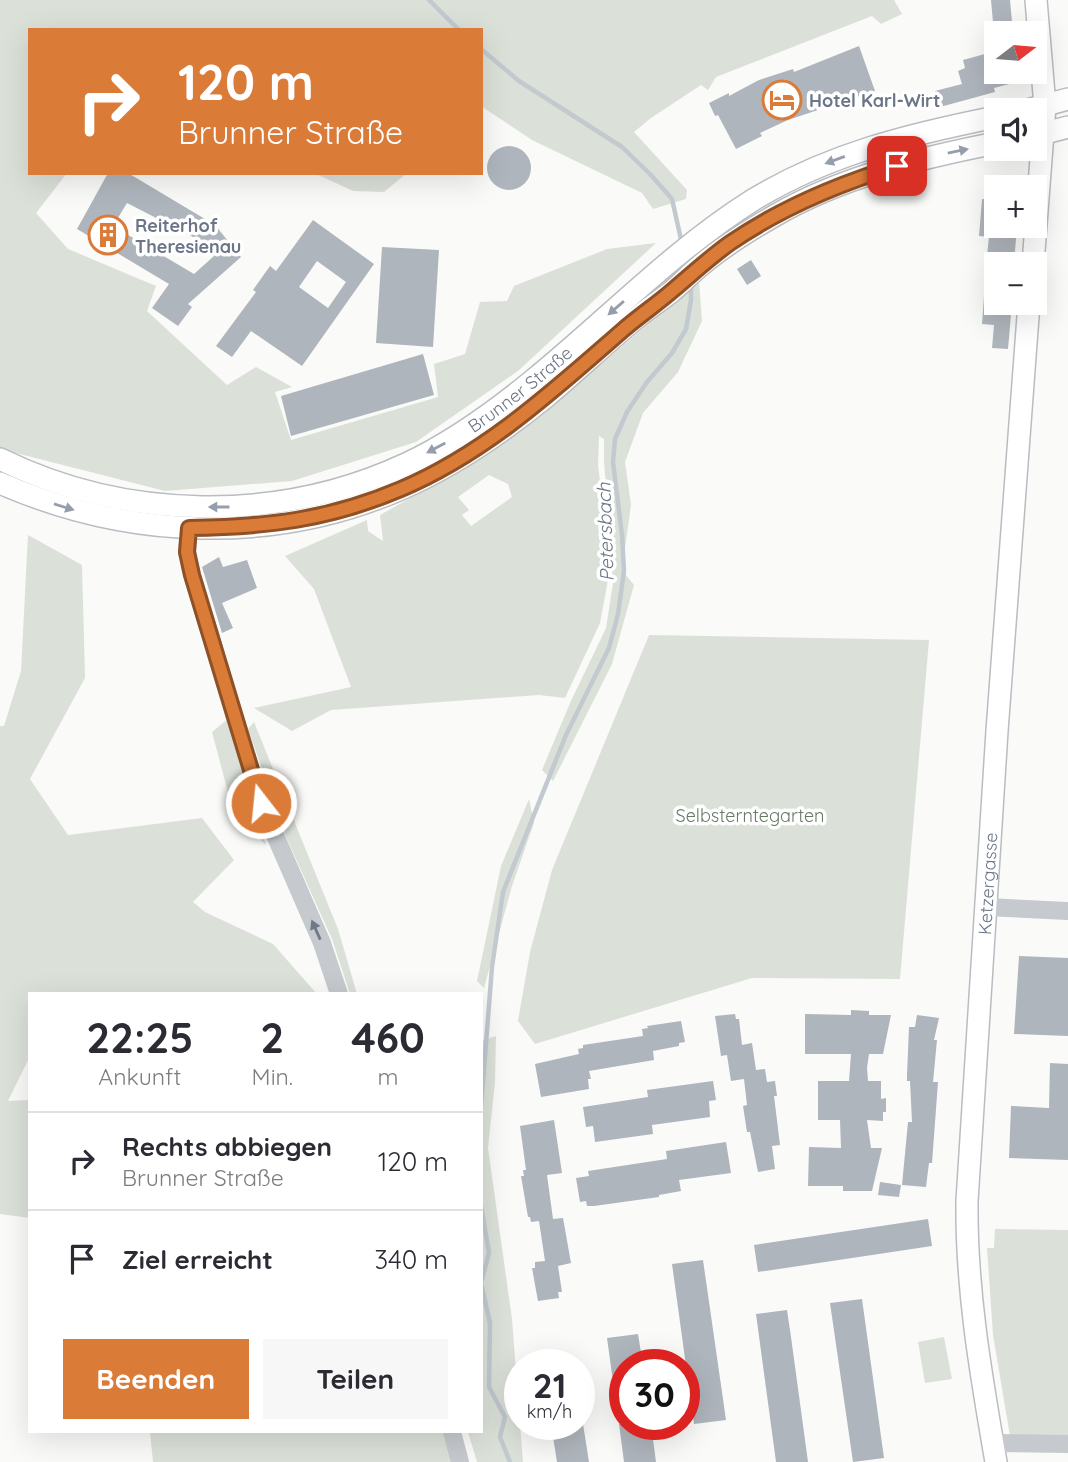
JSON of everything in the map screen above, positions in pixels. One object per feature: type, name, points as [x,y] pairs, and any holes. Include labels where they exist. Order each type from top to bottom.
[{"type":"main road","points":[[1036,0],[1036,98]]},
{"type":"main road","points":[[1047,105],[1068,99]]},
{"type":"main road","name":"Brunner Straße","points":[[0,458],[21,469],[75,488],[139,502],[242,506],[281,502],[366,480],[406,464],[447,442],[531,382],[695,241],[752,201],[809,170],[893,140],[984,120]]},
{"type":"main road","points":[[1047,133],[1068,127]]},
{"type":"main road","name":"Brunner Straße","points":[[0,482],[37,499],[83,513],[124,522],[189,528],[246,527],[293,522],[350,508],[410,485],[471,452],[517,419],[700,265],[764,222],[807,199],[886,170],[984,146]]},
{"type":"main road","points":[[1034,252],[1038,161]]},
{"type":"main road","name":"Ketzergasse","points":[[994,1453],[971,1304],[967,1244],[968,1201],[997,731],[1028,315]]},
{"type":"street","points":[[189,528],[187,552],[192,575],[261,803],[322,943],[338,992]]},
{"type":"street","points":[[987,907],[1068,911]]},
{"type":"street","points":[[452,1433],[460,1462]]},
{"type":"street","points":[[994,1453],[1068,1444]]},
{"type":"green space","points":[[0,0],[894,0],[902,14],[881,24],[872,16],[716,77],[708,90],[701,85],[651,118],[634,132],[687,190],[686,199],[653,209],[642,193],[532,140],[483,107],[483,28],[28,28],[28,175],[65,175],[36,213],[68,249],[156,286],[147,311],[227,385],[256,367],[292,387],[275,392],[291,440],[438,397],[434,364],[465,354],[480,302],[507,301],[514,286],[607,249],[656,243],[518,371],[416,442],[292,481],[165,491],[0,449]]},
{"type":"green space","points":[[318,175],[405,175],[384,192],[353,191]]},
{"type":"green space","points":[[699,281],[702,321],[678,372],[643,413],[625,462],[631,505],[622,570],[634,585],[612,664],[553,781],[542,770],[606,628],[613,583],[604,439],[599,436],[598,465],[607,538],[608,580],[600,623],[565,698],[539,695],[331,710],[292,731],[254,708],[351,687],[314,589],[285,556],[367,520],[368,531],[383,541],[380,515],[482,458],[539,417]],"holes":[[[489,475],[508,484],[512,497],[471,526],[462,515],[469,510],[458,497]]]},
{"type":"green space","points":[[28,535],[82,565],[85,678],[30,779],[68,835],[202,818],[234,860],[193,902],[205,912],[273,944],[315,992],[28,992],[28,1060],[8,1101],[28,1100],[28,1218],[0,1214],[0,726],[4,726],[21,671]]},
{"type":"green space","name":"Selbsterntegarten","points":[[649,635],[929,640],[900,979],[752,978],[535,1044],[518,1021],[530,952],[552,870]]},
{"type":"green space","points":[[229,718],[266,845],[234,815],[212,732]]},
{"type":"green space","points":[[254,722],[338,929],[356,992],[349,992],[332,939],[286,837],[248,729]]},
{"type":"green space","points":[[529,799],[534,823],[512,886],[484,988],[477,981],[501,866]]},
{"type":"green space","points":[[496,1036],[495,1082],[488,1148],[514,1349],[504,1349],[504,1440],[521,1440],[523,1462],[477,1462],[468,1433],[483,1433],[483,1040]]},
{"type":"green space","points":[[995,1229],[1068,1230],[1068,1437],[1010,1436],[993,1335],[987,1248],[994,1248]]},
{"type":"green space","points":[[944,1337],[952,1379],[925,1383],[918,1342]]},
{"type":"green space","points":[[150,1433],[443,1433],[452,1462],[153,1462]]},
{"type":"building","points":[[991,0],[1010,0],[1012,21],[993,21]]},
{"type":"building","name":"Hotel Karl-Wirt","points":[[859,46],[875,91],[788,120],[760,133],[762,136],[736,149],[709,103],[759,80],[793,69],[794,72]]},
{"type":"building","points":[[984,54],[984,84],[1009,84],[994,88],[995,92],[940,107],[935,91],[962,84],[958,71],[965,68],[963,60]]},
{"type":"building","points":[[509,146],[524,153],[531,168],[524,183],[509,190],[494,183],[487,168],[494,153]]},
{"type":"building","name":"Reiterhof Theresienau","points":[[107,175],[131,175],[215,225],[241,257],[188,304],[192,307],[178,326],[152,308],[169,284],[77,229]],"holes":[[[127,203],[199,240],[214,256],[194,274],[113,226]]]},
{"type":"building","points":[[982,199],[984,199],[984,236],[979,236]]},
{"type":"building","points":[[313,220],[374,264],[302,366],[251,331],[232,357],[216,346],[256,292],[253,290],[270,266],[276,271]],"holes":[[[317,261],[346,282],[328,308],[299,287]]]},
{"type":"building","points":[[989,238],[1016,238],[1015,252],[987,252]]},
{"type":"building","points":[[382,247],[439,250],[433,347],[376,343]]},
{"type":"building","points":[[751,260],[761,276],[747,285],[737,269]]},
{"type":"building","points":[[984,296],[984,315],[1011,315],[1008,349],[992,348],[994,325],[982,324]]},
{"type":"building","points":[[423,354],[434,395],[291,436],[281,396]]},
{"type":"building","points":[[219,557],[223,567],[247,560],[257,588],[222,603],[233,628],[222,633],[202,567]]},
{"type":"building","points":[[1019,956],[1068,958],[1068,1036],[1014,1034]]},
{"type":"building","points":[[851,1010],[869,1011],[869,1015],[891,1015],[883,1054],[869,1054],[867,1068],[868,1081],[881,1081],[881,1099],[886,1098],[883,1121],[867,1120],[871,1148],[882,1148],[872,1191],[843,1191],[843,1186],[808,1186],[809,1147],[841,1148],[840,1120],[818,1120],[818,1081],[849,1081],[851,1054],[805,1054],[805,1014],[851,1015]]},
{"type":"building","points":[[735,1014],[736,1019],[739,1019],[742,1045],[752,1043],[756,1070],[765,1069],[767,1082],[775,1081],[777,1096],[774,1096],[780,1145],[772,1146],[775,1169],[758,1172],[743,1106],[747,1105],[744,1079],[731,1081],[727,1055],[721,1056],[715,1016]]},
{"type":"building","points":[[917,1015],[939,1018],[934,1040],[937,1040],[933,1082],[938,1082],[932,1163],[929,1163],[926,1187],[902,1185],[908,1122],[912,1122],[910,1081],[907,1081],[909,1027],[915,1027]]},
{"type":"building","points":[[681,1021],[685,1042],[679,1043],[679,1046],[653,1051],[654,1060],[589,1071],[589,1089],[541,1097],[535,1064],[579,1054],[578,1049],[583,1048],[583,1045],[643,1036],[642,1029],[648,1028],[647,1026]]},
{"type":"building","points":[[1050,1063],[1068,1064],[1068,1160],[1009,1158],[1011,1106],[1049,1108]]},
{"type":"building","points":[[713,1081],[716,1100],[709,1101],[710,1117],[652,1125],[653,1134],[595,1142],[593,1126],[586,1127],[583,1107],[648,1097],[647,1090]]},
{"type":"building","points":[[554,1120],[562,1173],[547,1175],[553,1219],[563,1218],[571,1263],[558,1266],[562,1292],[558,1292],[559,1298],[538,1301],[532,1268],[535,1268],[535,1262],[545,1261],[539,1221],[531,1222],[528,1217],[521,1176],[524,1176],[523,1170],[526,1170],[520,1126]]},
{"type":"building","points":[[726,1142],[731,1173],[679,1180],[681,1191],[659,1197],[594,1206],[587,1206],[586,1201],[580,1202],[576,1178],[589,1176],[588,1171],[667,1159],[666,1151]]},
{"type":"building","points":[[880,1182],[901,1185],[899,1197],[878,1195]]},
{"type":"building","points":[[928,1219],[932,1246],[758,1272],[754,1245]]},
{"type":"building","points":[[703,1260],[726,1420],[700,1423],[700,1349],[684,1349],[672,1264]]},
{"type":"building","points":[[862,1299],[884,1458],[853,1462],[830,1303]]},
{"type":"building","points":[[787,1310],[808,1462],[776,1462],[756,1314]]},
{"type":"building","points":[[638,1334],[640,1349],[609,1349],[609,1352],[607,1338]]},
{"type":"building","points":[[554,1440],[586,1440],[589,1462],[557,1462]]},
{"type":"building","points":[[621,1440],[653,1440],[656,1462],[624,1462]]},
{"type":"waterway","name":"Petersbach","points":[[429,0],[457,28]]},
{"type":"waterway","name":"Petersbach","points":[[483,51],[519,81],[622,147],[650,174],[672,199],[682,244]]},
{"type":"waterway","name":"Petersbach","points":[[483,1082],[492,967],[503,892],[566,735],[609,648],[618,614],[624,571],[613,462],[615,439],[627,412],[647,382],[672,353],[686,329],[691,283]]},
{"type":"waterway","name":"Petersbach","points":[[483,1218],[489,1253],[483,1276]]},
{"type":"waterway","name":"Petersbach","points":[[483,1292],[490,1323],[489,1387],[505,1417],[500,1437],[510,1462]]},
{"type":"place","name":"Hotel Karl-Wirt","points":[[782,100]]},
{"type":"place","name":"Reiterhof Theresienau","points":[[108,235]]},
{"type":"route","points":[[261,803],[189,564],[189,528],[246,527],[293,522],[350,508],[427,477],[471,452],[547,396],[700,265],[732,242],[789,207],[897,166]]}]
